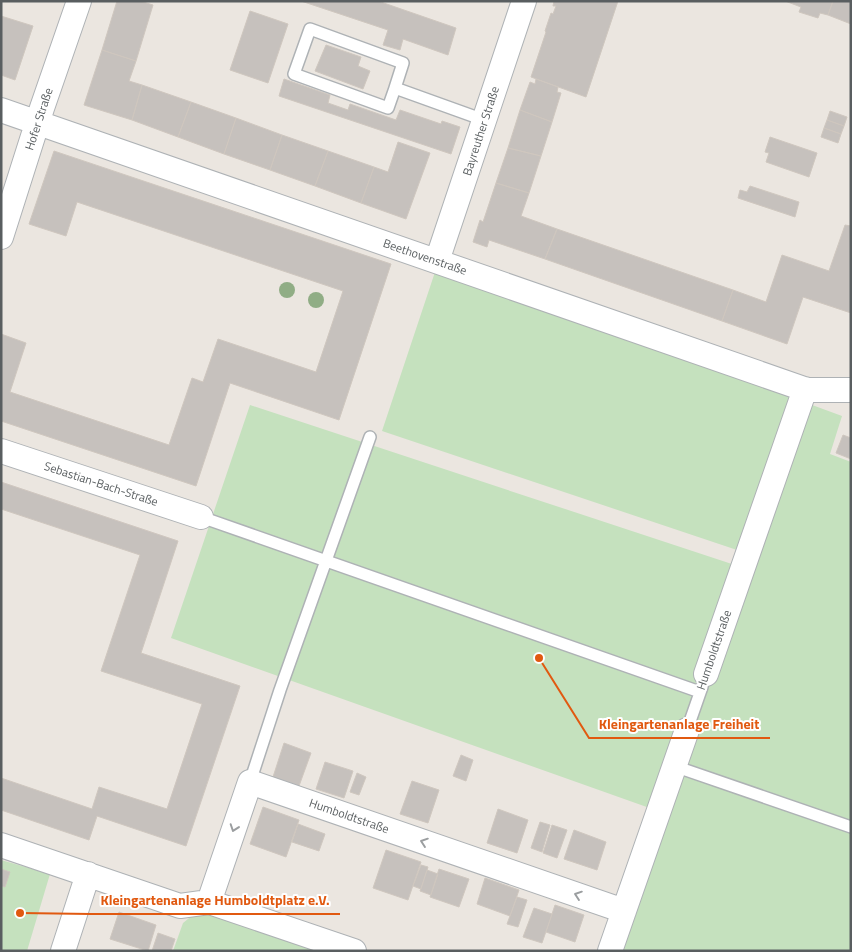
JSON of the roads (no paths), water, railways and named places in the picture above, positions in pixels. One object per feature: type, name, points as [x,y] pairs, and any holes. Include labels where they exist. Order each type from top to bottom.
[{"type":"street","name":"Hofer Straße","points":[[1,237],[79,1]]},
{"type":"street","name":"Bayreuther Straße","points":[[437,261],[524,1]]},
{"type":"street","name":"Beethovenstraße","points":[[1,110],[808,390],[851,390]]},
{"type":"street","name":"Humboldtstraße","points":[[703,683],[805,389]]},
{"type":"street","name":"Sebastian-Bach-Straße","points":[[1,451],[201,517]]},
{"type":"street","name":"Humboldtstraße","points":[[610,951],[687,730]]},
{"type":"street","name":"Humboldtstraße","points":[[250,782],[624,911]]},
{"type":"street","points":[[209,902],[250,782]]},
{"type":"street","points":[[1,845],[180,906],[209,902],[354,951]]},
{"type":"street","points":[[63,951],[88,874]]},
{"type":"lane","points":[[310,30],[403,63],[395,88],[388,108],[294,74],[310,30]]},
{"type":"lane","points":[[395,88],[484,120]]},
{"type":"lane","points":[[250,782],[280,690],[370,437]]},
{"type":"lane","points":[[201,517],[326,562],[703,683]]},
{"type":"lane","name":"Humboldtstraße","points":[[687,730],[703,683]]},
{"type":"lane","points":[[674,766],[851,827]]},
{"type":"place","name":"Kleingartenanlage Freiheit","points":[[539,658]]},
{"type":"place","name":"Kleingartenanlage Humboldtplatz e.V.","points":[[20,913]]}]
